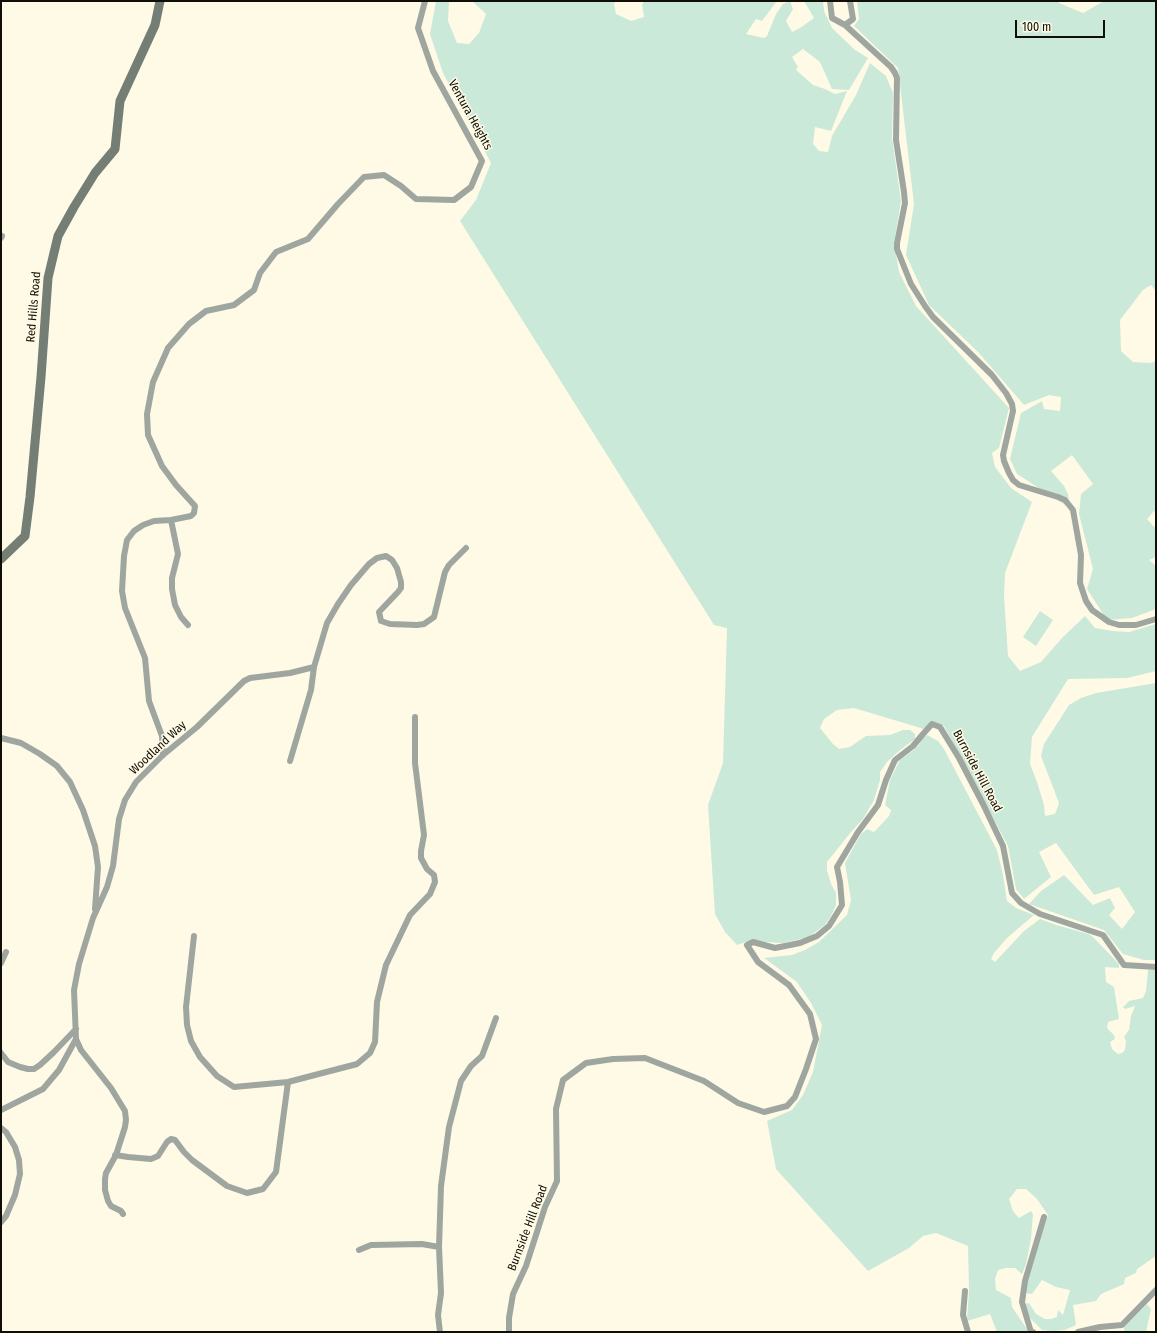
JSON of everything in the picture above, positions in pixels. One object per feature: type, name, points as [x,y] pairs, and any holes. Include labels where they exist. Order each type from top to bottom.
[{"type":"main road","name":"Red Hills Road","points":[[1,559],[25,536],[41,377],[48,278],[58,236],[95,173],[115,149],[120,101],[155,25],[160,1]]},
{"type":"street","name":"Ventura Heights","points":[[163,755],[162,736],[149,701],[145,658],[125,608],[122,592],[122,575],[127,540],[134,531],[143,525],[154,521],[171,520],[191,516],[194,513],[195,506],[176,485],[162,466],[148,435],[147,414],[153,382],[168,348],[189,324],[206,311],[234,304],[254,290],[260,274],[276,252],[308,239],[364,177],[384,175],[401,186],[416,199],[454,200],[471,187],[482,160],[433,71],[418,28],[425,1]]},
{"type":"street","points":[[830,1],[832,18],[845,25],[891,67],[896,78],[896,140],[905,203],[897,249],[911,284],[933,317],[992,375],[1006,393],[1012,404],[1013,411],[1003,455],[1008,473],[1019,485],[1065,500],[1073,510],[1081,555],[1080,583],[1086,601],[1092,610],[1109,622],[1119,624],[1136,625],[1156,619]]},
{"type":"street","points":[[845,25],[853,19],[850,1]]},
{"type":"street","points":[[171,520],[178,554],[172,578],[172,589],[175,605],[181,617],[188,625]]},
{"type":"street","points":[[290,761],[311,690],[314,666],[327,623],[351,585],[376,558],[386,556],[392,560],[397,568],[401,588],[379,612],[381,621],[390,624],[424,624],[430,621],[436,613],[445,572],[449,565],[466,548]]},
{"type":"street","name":"Woodland Way","points":[[123,1214],[121,1211],[111,1206],[108,1202],[105,1190],[106,1173],[115,1155],[125,1127],[126,1111],[111,1088],[80,1050],[76,1039],[74,990],[79,964],[94,915],[107,887],[113,866],[118,818],[125,800],[136,782],[163,755],[197,727],[244,681],[250,678],[290,673],[314,666]]},
{"type":"street","points":[[194,936],[186,1007],[187,1025],[191,1041],[200,1057],[217,1076],[234,1086],[288,1082],[357,1064],[370,1053],[375,1042],[377,1002],[386,965],[410,915],[430,894],[435,882],[434,875],[427,869],[421,858],[424,835],[415,763],[416,717]]},
{"type":"street","name":"Burnside Hill Road","points":[[509,1332],[509,1318],[513,1294],[526,1266],[545,1207],[557,1181],[556,1109],[563,1080],[586,1063],[613,1059],[645,1058],[704,1081],[738,1103],[764,1112],[787,1106],[795,1097],[816,1039],[810,1014],[789,986],[758,962],[747,945],[753,942],[775,948],[800,943],[817,936],[829,926],[842,906],[837,867],[858,832],[878,805],[886,780],[895,760],[913,746],[932,724],[940,727],[959,758],[983,804],[1003,846],[1012,893],[1021,903],[1040,914],[1103,935],[1124,965],[1156,966]]},
{"type":"street","points":[[1,738],[21,743],[40,754],[57,766],[70,782],[83,810],[94,846],[98,867],[94,915]]},
{"type":"street","points":[[1,963],[6,952]]},
{"type":"street","points":[[440,1332],[438,1315],[441,1293],[439,1247],[441,1186],[451,1119],[461,1080],[471,1066],[482,1056],[496,1018]]},
{"type":"street","points":[[1,1053],[8,1062],[20,1067],[34,1069],[40,1066],[76,1028]]},
{"type":"street","points":[[1,1110],[43,1089],[59,1070],[76,1039]]},
{"type":"street","points":[[115,1155],[128,1158],[150,1159],[158,1156],[167,1142],[171,1139],[175,1140],[192,1160],[227,1186],[237,1191],[247,1193],[264,1189],[276,1172],[288,1082]]},
{"type":"street","points":[[1,1128],[6,1132],[15,1147],[19,1160],[20,1174],[15,1195],[6,1216],[1,1222]]},
{"type":"street","points":[[1033,1332],[1031,1332],[1022,1302],[1025,1280],[1044,1217]]},
{"type":"street","points":[[359,1250],[371,1245],[422,1244],[439,1247]]},
{"type":"street","points":[[1078,1332],[1100,1327],[1122,1325],[1156,1290]]},
{"type":"street","points":[[965,1291],[963,1315],[968,1332]]},
{"type":"street","points":[[1122,1325],[1122,1332]]},
{"type":"green space","points":[[436,1],[449,1],[448,21],[457,43],[469,44],[479,33],[486,14],[472,1],[616,1],[614,4],[616,14],[631,21],[644,17],[642,4],[645,1],[777,1],[762,21],[756,19],[746,34],[764,38],[767,36],[776,14],[783,4],[790,1],[793,9],[786,21],[792,32],[814,18],[804,1],[823,1],[824,11],[832,28],[855,50],[868,58],[849,90],[832,89],[820,62],[803,49],[792,57],[798,67],[796,70],[813,85],[835,94],[847,91],[831,131],[815,127],[813,144],[819,151],[828,152],[832,136],[856,95],[870,63],[886,76],[893,93],[892,138],[901,201],[894,243],[899,272],[916,306],[1009,408],[999,448],[992,453],[995,467],[1011,488],[1032,502],[1005,573],[1004,595],[1008,656],[1020,671],[1041,662],[1063,637],[1085,616],[1095,628],[1113,631],[1129,632],[1156,624],[1156,671],[1127,678],[1068,679],[1032,737],[1030,764],[1044,805],[1045,816],[1055,814],[1059,803],[1041,756],[1044,744],[1069,705],[1081,698],[1096,693],[1156,683],[1156,960],[1144,960],[1123,954],[1104,930],[1029,904],[1041,891],[1064,875],[1093,905],[1110,898],[1115,908],[1109,915],[1122,929],[1135,912],[1119,887],[1094,895],[1056,843],[1039,852],[1051,877],[1024,899],[1016,889],[1008,846],[944,726],[934,722],[924,729],[854,708],[837,710],[824,719],[820,728],[839,749],[850,747],[866,736],[890,735],[903,730],[910,730],[915,734],[915,739],[887,762],[880,772],[880,780],[874,800],[863,819],[827,862],[827,870],[831,884],[836,893],[836,905],[831,916],[825,925],[807,938],[782,943],[749,941],[737,945],[725,932],[715,914],[708,805],[723,763],[727,628],[714,625],[460,221],[476,200],[491,163],[443,73],[430,34]]},
{"type":"green space","points":[[857,1],[1059,1],[1059,3],[1083,13],[1104,1],[1156,1],[1156,291],[1151,285],[1143,290],[1120,320],[1121,351],[1133,362],[1151,363],[1156,361],[1156,512],[1154,511],[1147,519],[1154,527],[1156,526],[1156,557],[1149,560],[1156,566],[1156,609],[1132,618],[1107,620],[1087,589],[1093,569],[1079,514],[1081,494],[1093,484],[1072,455],[1051,471],[1064,486],[1068,494],[1070,508],[1017,474],[1010,459],[1021,413],[1042,401],[1044,409],[1060,411],[1061,397],[1049,395],[1024,405],[978,352],[929,305],[906,255],[914,204],[898,68],[854,26],[859,19]]},
{"type":"green space","points":[[1040,611],[1053,620],[1036,646],[1023,637]]},
{"type":"green space","points":[[927,735],[938,741],[944,749],[997,850],[1007,901],[1016,908],[1034,915],[1007,938],[994,953],[991,959],[995,962],[1024,931],[1040,919],[1089,934],[1119,964],[1119,968],[1105,967],[1106,982],[1114,987],[1119,1019],[1108,1022],[1107,1028],[1114,1035],[1115,1039],[1110,1042],[1112,1049],[1118,1054],[1125,1050],[1126,1041],[1124,1037],[1129,1030],[1131,1016],[1135,1006],[1125,1009],[1123,1007],[1129,1001],[1143,998],[1146,991],[1148,970],[1156,970],[1156,1256],[1137,1269],[1136,1273],[1125,1278],[1124,1284],[1101,1294],[1096,1301],[1073,1305],[1076,1325],[1065,1330],[1042,1330],[1030,1318],[1025,1304],[1029,1303],[1036,1314],[1045,1319],[1051,1319],[1057,1317],[1058,1310],[1063,1315],[1070,1290],[1056,1287],[1042,1280],[1032,1294],[1025,1293],[1036,1247],[1048,1215],[1037,1199],[1026,1189],[1017,1189],[1009,1199],[1013,1211],[1019,1218],[1031,1211],[1033,1214],[1031,1239],[1026,1264],[1022,1274],[1015,1268],[1006,1268],[998,1270],[995,1279],[996,1290],[1011,1298],[1012,1307],[1029,1332],[997,1332],[990,1314],[967,1321],[969,1290],[968,1246],[936,1233],[923,1236],[909,1248],[868,1271],[776,1169],[767,1121],[792,1110],[803,1095],[813,1072],[822,1025],[811,1003],[797,982],[764,958],[792,955],[805,950],[819,942],[847,915],[851,900],[845,863],[861,834],[867,829],[874,832],[889,816],[891,810],[885,805],[890,780],[900,760],[918,746]]},
{"type":"green space","points":[[1147,1304],[1151,1309],[1146,1332],[1124,1332],[1124,1327]]}]
